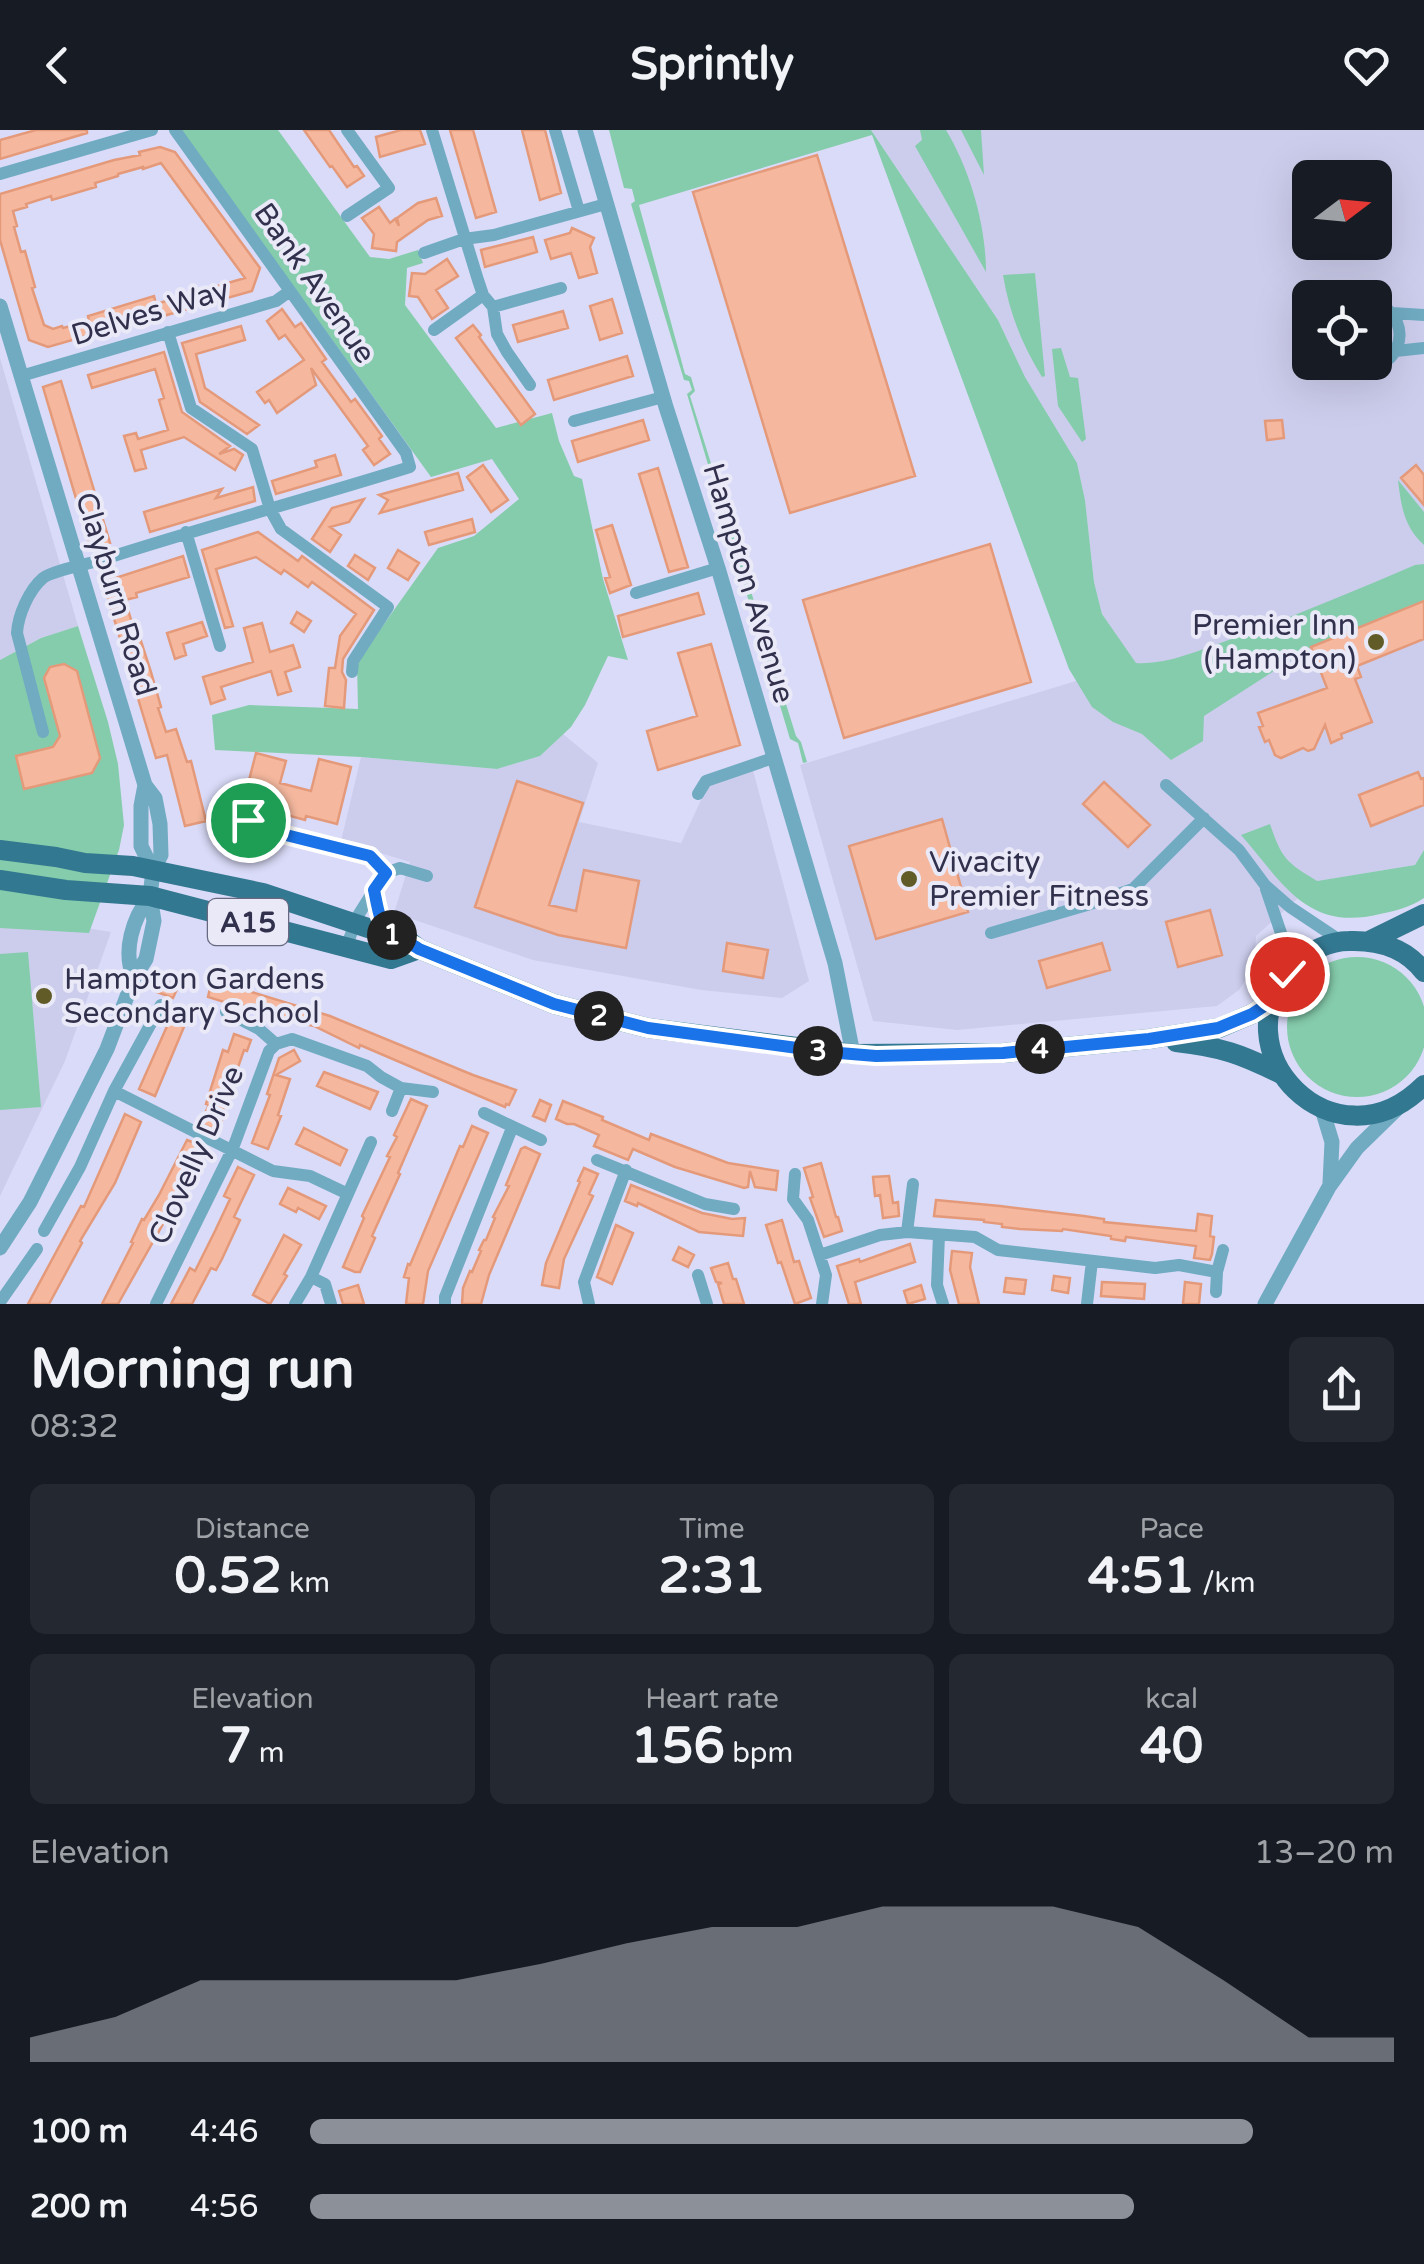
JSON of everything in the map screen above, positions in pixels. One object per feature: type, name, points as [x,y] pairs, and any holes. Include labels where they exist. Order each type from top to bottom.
[{"type":"main road","name":"A15","points":[[0,850],[134,866],[263,892],[390,934],[554,1004],[648,1028],[853,1054],[1003,1053],[1149,1039],[1218,1028],[1272,1001]]},
{"type":"main road","name":"A15","points":[[0,880],[150,896],[391,959],[419,949]]},
{"type":"main road","points":[[1370,940],[1424,914]]},
{"type":"main road","points":[[1424,972],[1396,948],[1370,940],[1341,941],[1320,947],[1287,974],[1272,1001],[1268,1026],[1281,1074],[1299,1095],[1322,1109],[1348,1116],[1376,1114],[1401,1104],[1424,1086]]},
{"type":"main road","name":"A15","points":[[1149,1039],[1238,1052],[1281,1074]]},
{"type":"street","points":[[0,174],[152,130]]},
{"type":"street","name":"Bank Avenue","points":[[175,130],[406,453],[410,467],[270,509]]},
{"type":"street","points":[[347,216],[389,188],[348,130]]},
{"type":"street","points":[[432,130],[464,239],[484,295],[493,308],[498,334],[530,384]]},
{"type":"street","points":[[556,130],[580,211]]},
{"type":"street","name":"Hampton Avenue","points":[[585,130],[835,963],[853,1054]]},
{"type":"street","points":[[424,253],[464,239],[494,235],[606,204]]},
{"type":"street","points":[[493,308],[560,288]]},
{"type":"street","name":"Delves Way","points":[[22,376],[276,300],[290,292]]},
{"type":"street","points":[[434,330],[484,295]]},
{"type":"street","name":"Clayburn Road","points":[[0,306],[145,785],[155,798],[161,855],[153,871],[150,896],[136,915],[128,963],[134,978],[107,1049],[30,1202],[0,1248]]},
{"type":"street","points":[[1392,355],[1400,342],[1400,332],[1392,312],[1424,316]]},
{"type":"street","points":[[168,332],[191,408],[252,449],[270,509],[281,529],[388,607],[354,661],[352,672]]},
{"type":"street","points":[[1396,351],[1424,348]]},
{"type":"street","points":[[574,421],[663,397]]},
{"type":"street","points":[[43,732],[18,641],[18,625],[28,598],[42,579],[48,574],[270,509]]},
{"type":"street","points":[[186,532],[220,646]]},
{"type":"street","points":[[636,594],[718,568]]},
{"type":"street","points":[[698,794],[706,781],[773,758]]},
{"type":"street","points":[[1166,785],[1240,850],[1264,885],[1282,936],[1287,974]]},
{"type":"street","points":[[236,793],[241,813],[255,826],[370,856],[386,873]]},
{"type":"street","points":[[991,933],[1133,889],[1204,818]]},
{"type":"street","points":[[346,947],[355,924],[386,873],[400,868],[427,876]]},
{"type":"street","points":[[1264,885],[1341,941]]},
{"type":"street","points":[[374,890],[382,921],[390,934]]},
{"type":"street","points":[[44,1231],[161,1005]]},
{"type":"street","points":[[226,1012],[259,1029],[276,1044]]},
{"type":"street","name":"Clovelly Drive","points":[[156,1304],[232,1148],[269,1050],[276,1044],[292,1039],[367,1066],[400,1088],[433,1092]]},
{"type":"street","points":[[392,1111],[400,1088]]},
{"type":"street","points":[[114,1091],[274,1171],[310,1176],[348,1194]]},
{"type":"street","points":[[1265,1304],[1330,1186],[1357,1148],[1401,1104]]},
{"type":"street","points":[[1322,1109],[1332,1142],[1330,1186]]},
{"type":"street","points":[[484,1113],[542,1140]]},
{"type":"street","points":[[445,1304],[512,1128]]},
{"type":"street","points":[[294,1304],[311,1277],[371,1142]]},
{"type":"street","points":[[597,1160],[705,1204],[734,1209]]},
{"type":"street","points":[[589,1304],[584,1282],[588,1266],[626,1170]]},
{"type":"street","points":[[795,1174],[793,1199],[808,1220],[826,1275],[822,1304]]},
{"type":"street","points":[[907,1232],[912,1184]]},
{"type":"street","points":[[820,1256],[880,1235],[907,1232],[975,1238],[998,1250],[1155,1268],[1179,1265],[1217,1272]]},
{"type":"street","points":[[939,1235],[937,1286],[943,1304]]},
{"type":"street","points":[[0,1302],[37,1250]]},
{"type":"street","points":[[1216,1292],[1224,1250]]},
{"type":"street","points":[[1086,1304],[1092,1261]]},
{"type":"street","points":[[698,1275],[708,1304]]},
{"type":"street","points":[[311,1277],[324,1284],[331,1304]]},
{"type":"shaded area","points":[[871,130],[1424,130],[1424,850],[1415,865],[1317,881],[1256,936],[1254,967],[1239,990],[1217,1006],[957,1030],[873,1021],[800,765],[1135,663],[1102,614],[1077,463],[1025,377],[998,320]]},
{"type":"shaded area","points":[[0,358],[78,626],[41,638],[0,660]]},
{"type":"shaded area","points":[[563,734],[598,763],[579,822],[681,843],[708,785],[753,770],[809,981],[782,998],[701,990],[533,960],[394,913],[410,862],[341,841],[361,757],[497,769],[540,756]]},
{"type":"shaded area","name":"Hampton Gardens Secondary School","points":[[0,914],[111,932],[65,1061],[0,1196]]},
{"type":"green space","points":[[181,130],[278,130],[370,257],[389,259],[418,250],[423,263],[407,268],[405,305],[496,428],[552,413],[574,476],[582,479],[603,579],[628,660],[608,656],[571,727],[540,756],[497,769],[215,750],[212,715],[249,705],[358,709],[357,662],[438,548],[474,536],[519,499],[492,459],[431,477]]},
{"type":"green space","points":[[609,130],[871,130],[998,320],[1025,377],[1077,463],[1102,614],[1136,663],[1193,653],[1415,565],[1424,564],[1424,603],[1311,647],[1204,716],[1203,741],[1171,760],[1142,734],[1113,722],[1092,707],[1069,669],[872,135],[639,205],[685,374],[691,377],[695,391],[690,396],[801,742],[807,762],[803,763],[798,743],[790,739],[687,394],[692,390],[689,381],[684,380],[631,204],[635,201],[632,189],[624,188]]},
{"type":"green space","points":[[920,130],[946,130],[955,146],[980,217],[986,272],[915,146],[922,140]]},
{"type":"green space","points":[[961,130],[981,130],[984,175],[963,134]]},
{"type":"green space","points":[[1035,273],[1045,376],[1042,377],[1017,328],[1003,275]]},
{"type":"green space","points":[[1061,348],[1070,377],[1078,378],[1086,439],[1082,442],[1058,406],[1052,349]]},
{"type":"green space","points":[[1398,480],[1424,512],[1424,545],[1408,523]]},
{"type":"green space","points":[[78,626],[118,764],[124,825],[119,850],[89,933],[0,928],[0,660],[41,638]]},
{"type":"green space","points":[[1270,824],[1286,859],[1317,881],[1415,865],[1424,850],[1424,898],[1397,910],[1355,918],[1315,910],[1284,886],[1241,835]]},
{"type":"green space","points":[[28,952],[41,1107],[0,1110],[0,954]]},
{"type":"green space","points":[[1357,957],[1384,962],[1407,977],[1422,1000],[1422,1054],[1407,1077],[1384,1092],[1357,1097],[1330,1092],[1307,1077],[1292,1054],[1287,1027],[1292,1000],[1307,977],[1330,962]]},
{"type":"building","points":[[36,130],[87,133],[0,159],[0,140]]},
{"type":"building","points":[[304,130],[329,130],[364,176],[347,187]]},
{"type":"building","points":[[420,130],[425,144],[380,157],[376,137]]},
{"type":"building","points":[[450,130],[473,130],[496,212],[476,218]]},
{"type":"building","points":[[522,130],[545,130],[561,193],[540,200]]},
{"type":"building","points":[[160,147],[175,152],[260,268],[252,291],[48,347],[29,340],[0,240],[0,194],[140,155],[139,152]],"holes":[[[161,163],[245,278],[156,304],[154,296],[88,316],[89,321],[53,329],[44,325],[25,251],[21,252],[14,227],[17,226],[13,211]]]},
{"type":"building","points":[[817,155],[915,476],[790,513],[693,192]]},
{"type":"building","points":[[436,198],[442,216],[428,220],[397,242],[396,251],[372,248],[374,234],[362,218],[379,207],[390,223],[395,219],[399,226],[397,218],[418,203]]},
{"type":"building","points":[[572,228],[594,238],[590,247],[597,273],[579,278],[571,253],[551,259],[545,240],[570,233]]},
{"type":"building","points":[[533,237],[537,252],[485,267],[481,250]]},
{"type":"building","points":[[447,259],[458,276],[436,290],[448,308],[432,319],[418,297],[409,296],[412,273],[425,274]]},
{"type":"building","points":[[612,299],[622,333],[600,340],[590,306]]},
{"type":"building","points":[[282,309],[295,327],[301,323],[326,359],[322,362],[382,436],[379,439],[390,454],[374,465],[363,450],[368,446],[311,368],[316,385],[277,413],[269,400],[265,403],[257,392],[304,360],[285,335],[279,339],[267,321]]},
{"type":"building","points":[[563,311],[568,328],[518,342],[513,325]]},
{"type":"building","points":[[473,325],[535,414],[521,425],[456,338]]},
{"type":"building","points":[[241,326],[245,340],[196,354],[205,388],[259,425],[247,434],[200,402],[182,343]]},
{"type":"building","points":[[164,352],[182,412],[230,446],[219,454],[234,449],[243,455],[235,470],[184,437],[141,450],[146,468],[135,471],[124,436],[136,433],[138,439],[168,430],[155,369],[92,388],[88,375]]},
{"type":"building","points":[[627,356],[633,376],[554,400],[548,380]]},
{"type":"building","points":[[61,381],[110,543],[91,549],[43,387]]},
{"type":"building","points":[[643,420],[649,440],[578,462],[572,441]]},
{"type":"building","points":[[1282,420],[1284,438],[1267,440],[1265,421]]},
{"type":"building","points":[[335,455],[341,475],[276,494],[272,481],[317,467],[315,461]]},
{"type":"building","points":[[483,465],[508,500],[491,512],[467,477]]},
{"type":"building","points":[[1416,465],[1424,475],[1424,505],[1401,478]]},
{"type":"building","points":[[658,468],[688,567],[669,572],[639,474]]},
{"type":"building","points":[[458,473],[463,490],[380,513],[388,500],[379,495]]},
{"type":"building","points":[[253,487],[255,501],[150,532],[144,512],[222,489],[216,498]]},
{"type":"building","points":[[364,499],[349,522],[330,527],[341,535],[330,552],[312,539],[332,508]]},
{"type":"building","points":[[472,519],[475,532],[429,545],[425,532]]},
{"type":"building","points":[[612,525],[631,585],[610,593],[605,578],[610,577],[596,530]]},
{"type":"building","points":[[258,532],[298,561],[302,556],[374,610],[343,659],[344,708],[325,706],[329,668],[335,668],[340,636],[356,614],[312,582],[308,587],[256,557],[216,569],[233,626],[225,628],[202,550]]},
{"type":"building","points":[[990,544],[1031,682],[844,738],[803,600]]},
{"type":"building","points":[[398,550],[419,563],[408,580],[388,568]]},
{"type":"building","points":[[355,555],[375,568],[368,580],[348,566]]},
{"type":"building","points":[[183,556],[189,577],[125,600],[151,672],[166,732],[176,729],[187,762],[191,761],[206,821],[185,826],[167,755],[156,758],[103,582]]},
{"type":"building","points":[[698,593],[704,614],[623,637],[618,616]]},
{"type":"building","points":[[1424,601],[1424,639],[1357,666],[1361,677],[1355,679],[1372,722],[1341,734],[1342,738],[1331,743],[1325,725],[1314,749],[1303,748],[1281,758],[1275,755],[1269,740],[1265,742],[1258,713],[1327,688],[1311,647]]},
{"type":"building","points":[[297,612],[311,621],[304,632],[291,623]]},
{"type":"building","points":[[202,622],[207,636],[183,644],[186,655],[175,659],[167,633]]},
{"type":"building","points":[[262,623],[270,652],[293,645],[300,667],[285,672],[291,691],[278,695],[271,671],[221,687],[225,699],[211,704],[203,677],[253,662],[244,628]]},
{"type":"building","points":[[711,644],[740,745],[658,770],[647,731],[697,716],[678,653]]},
{"type":"building","points":[[64,664],[77,671],[100,758],[92,773],[24,789],[16,756],[53,747],[60,736],[44,678],[50,667]]},
{"type":"building","points":[[256,753],[286,761],[280,783],[311,791],[319,759],[351,767],[337,824],[306,816],[305,820],[248,801],[246,792]]},
{"type":"building","points":[[1418,772],[1424,778],[1424,805],[1371,826],[1359,795]]},
{"type":"building","points":[[517,781],[583,803],[549,905],[576,911],[584,870],[639,881],[626,948],[558,935],[475,907]]},
{"type":"building","points":[[1104,782],[1150,825],[1128,847],[1083,804]]},
{"type":"building","name":"Vivacity Premier Fitness","points":[[942,819],[968,912],[876,939],[849,846]]},
{"type":"building","points":[[1210,910],[1222,955],[1178,967],[1166,922]]},
{"type":"building","points":[[727,943],[768,950],[763,978],[723,971]]},
{"type":"building","points":[[1102,943],[1110,970],[1047,988],[1039,961]]},
{"type":"building","points":[[162,980],[178,987],[173,998],[157,992]]},
{"type":"building","points":[[212,980],[330,1016],[516,1090],[505,1107],[314,1026],[208,997]]},
{"type":"building","points":[[172,1015],[186,1022],[155,1096],[139,1089]]},
{"type":"building","points":[[234,1034],[251,1040],[247,1051],[244,1050],[217,1131],[200,1123],[209,1105],[206,1104],[223,1050],[228,1052]]},
{"type":"building","points":[[294,1050],[300,1061],[276,1075],[290,1079],[268,1149],[252,1143],[279,1058]]},
{"type":"building","points":[[324,1072],[378,1092],[370,1109],[317,1086]]},
{"type":"building","points":[[411,1099],[427,1106],[372,1236],[375,1238],[360,1272],[355,1272],[343,1267]]},
{"type":"building","points":[[540,1100],[551,1105],[545,1121],[533,1116]]},
{"type":"building","points":[[563,1101],[649,1140],[651,1134],[728,1163],[778,1171],[776,1190],[755,1187],[750,1171],[748,1187],[744,1188],[675,1167],[633,1149],[628,1160],[594,1146],[599,1135],[556,1119]]},
{"type":"building","points":[[125,1114],[141,1122],[115,1183],[49,1304],[28,1304],[81,1206],[84,1207]]},
{"type":"building","points":[[472,1126],[488,1133],[428,1271],[423,1304],[406,1304],[409,1278],[404,1277],[408,1264]]},
{"type":"building","points":[[304,1128],[347,1150],[340,1165],[296,1144]]},
{"type":"building","points":[[187,1140],[202,1146],[182,1183],[185,1185],[118,1304],[102,1304],[142,1219]]},
{"type":"building","points":[[525,1147],[540,1154],[489,1275],[481,1304],[462,1304],[463,1288]]},
{"type":"building","points":[[821,1163],[842,1231],[824,1237],[804,1168]]},
{"type":"building","points":[[238,1167],[254,1175],[234,1217],[240,1220],[222,1259],[216,1270],[211,1268],[192,1304],[171,1304],[190,1268],[195,1271],[215,1231],[230,1199],[224,1196]]},
{"type":"building","points":[[584,1168],[598,1174],[589,1194],[593,1196],[564,1259],[559,1288],[542,1285],[546,1263]]},
{"type":"building","points":[[889,1176],[899,1216],[883,1218],[873,1177]]},
{"type":"building","points":[[631,1185],[702,1213],[745,1218],[743,1236],[699,1232],[638,1203],[637,1206],[625,1201]]},
{"type":"building","points":[[288,1188],[326,1206],[319,1219],[280,1204]]},
{"type":"building","points":[[936,1200],[1196,1231],[1198,1214],[1212,1216],[1212,1254],[1210,1260],[1194,1258],[1196,1246],[1126,1237],[1125,1241],[1063,1229],[1002,1227],[984,1220],[934,1216]]},
{"type":"building","points":[[782,1220],[794,1262],[799,1261],[811,1298],[795,1304],[766,1225]]},
{"type":"building","points":[[616,1225],[633,1233],[612,1284],[597,1277]]},
{"type":"building","points":[[284,1235],[301,1245],[270,1304],[253,1295]]},
{"type":"building","points":[[910,1244],[915,1262],[855,1282],[861,1304],[849,1304],[837,1266]]},
{"type":"building","points":[[679,1247],[694,1255],[688,1267],[673,1260]]},
{"type":"building","points":[[952,1251],[972,1253],[970,1267],[979,1304],[959,1304],[950,1270]]},
{"type":"building","points":[[728,1263],[744,1304],[724,1304],[718,1284],[722,1283],[716,1282],[711,1268]]},
{"type":"building","points":[[1054,1276],[1070,1278],[1068,1293],[1052,1290]]},
{"type":"building","points":[[1006,1278],[1026,1280],[1024,1294],[1004,1292]]},
{"type":"building","points":[[1102,1282],[1145,1284],[1144,1299],[1101,1296]]},
{"type":"building","points":[[1185,1282],[1201,1284],[1199,1304],[1183,1304]]},
{"type":"building","points":[[358,1285],[364,1304],[343,1304],[339,1291]]},
{"type":"building","points":[[921,1285],[925,1299],[908,1304],[904,1291]]},
{"type":"place","name":"Premier Inn (Hampton)","points":[[1376,642]]},
{"type":"place","name":"Vivacity Premier Fitness","points":[[909,879]]},
{"type":"place","name":"Hampton Gardens Secondary School","points":[[44,996]]},
{"type":"route","points":[[248,820],[274,832],[370,856],[380,864],[386,873],[374,890],[382,921],[390,934],[554,1004],[648,1028],[876,1056],[1003,1053],[1218,1028],[1272,1001],[1287,974]]}]
